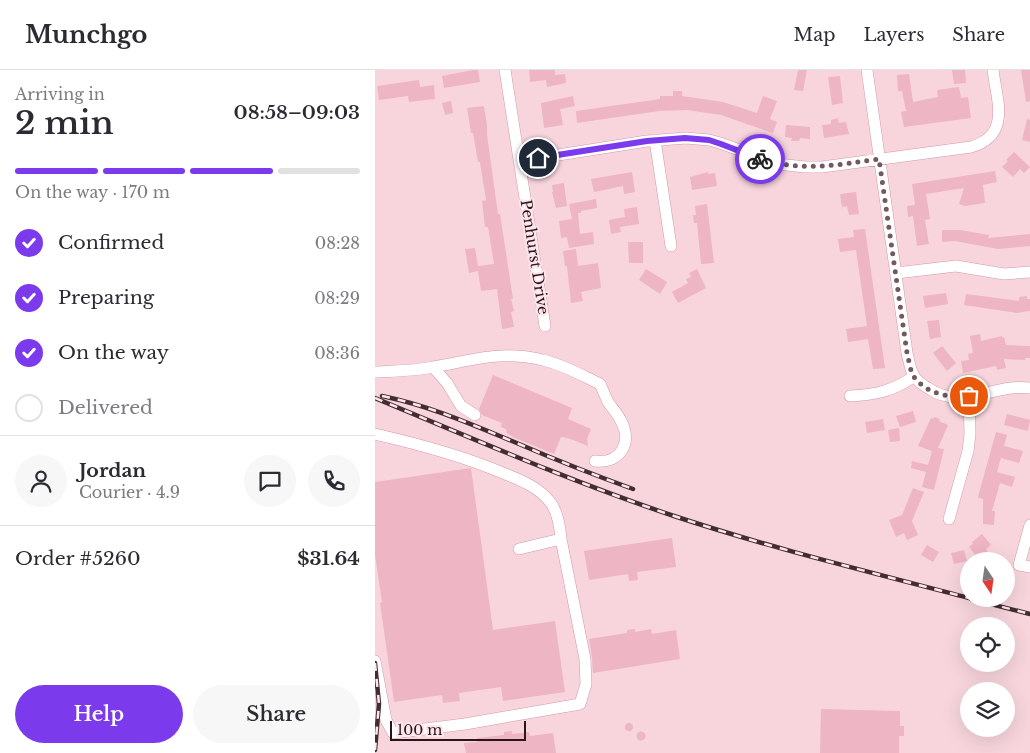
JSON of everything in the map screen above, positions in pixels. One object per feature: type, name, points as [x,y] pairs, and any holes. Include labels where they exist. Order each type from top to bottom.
[{"type":"street","name":"Penhurst Drive","points":[[505,70],[545,326]]},
{"type":"street","points":[[867,70],[907,353],[914,376],[932,391],[949,397],[969,396],[1014,386],[1030,388]]},
{"type":"street","points":[[520,161],[655,140],[685,138],[709,140],[761,159],[791,166],[822,167],[971,147],[984,142],[997,127],[999,113],[993,70]]},
{"type":"street","points":[[655,140],[671,246]]},
{"type":"street","points":[[896,273],[956,266],[1004,274],[1030,272]]},
{"type":"street","points":[[375,372],[433,367],[463,360],[511,355],[545,360],[600,384],[607,400],[622,421],[625,439],[621,452],[614,459],[605,462],[595,462]]},
{"type":"street","points":[[433,367],[461,406],[475,415]]},
{"type":"street","points":[[850,396],[871,395],[887,391],[904,384],[914,376]]},
{"type":"street","points":[[949,519],[970,434],[969,396]]},
{"type":"street","points":[[375,434],[433,447],[478,462],[531,485],[551,503],[561,526],[561,539],[585,659],[587,684],[580,704],[465,724],[393,733],[386,720],[375,661]]},
{"type":"street","points":[[1030,525],[1019,565],[1030,567]]},
{"type":"street","points":[[519,549],[561,539]]},
{"type":"building","points":[[478,70],[480,82],[444,88],[442,76]]},
{"type":"building","points":[[529,70],[555,70],[555,75],[565,74],[566,83],[547,87],[546,80],[530,82]]},
{"type":"building","points":[[798,70],[807,70],[803,91],[794,90]]},
{"type":"building","points":[[952,70],[965,70],[966,83],[954,84]]},
{"type":"building","points":[[1021,70],[1030,70],[1030,101],[1026,102]]},
{"type":"building","points":[[909,74],[913,102],[938,97],[937,90],[959,87],[961,98],[968,97],[971,118],[904,127],[901,112],[906,111],[902,91],[898,91],[897,75]]},
{"type":"building","points":[[840,76],[843,103],[832,105],[828,77]]},
{"type":"building","points":[[419,80],[420,87],[434,85],[435,99],[409,102],[408,96],[379,100],[377,86]]},
{"type":"building","points":[[673,91],[682,91],[682,96],[723,102],[757,113],[763,96],[777,101],[770,119],[777,122],[773,133],[721,115],[687,110],[659,111],[577,123],[576,111],[660,99],[660,96],[673,96]]},
{"type":"building","points":[[573,96],[575,106],[560,109],[563,125],[544,128],[541,103]]},
{"type":"building","points":[[451,101],[453,113],[445,115],[442,103]]},
{"type":"building","points":[[484,106],[498,214],[500,214],[514,311],[511,312],[514,327],[502,329],[497,289],[481,291],[478,271],[469,273],[465,249],[475,248],[478,266],[494,264],[488,227],[485,227],[482,201],[486,200],[480,162],[478,162],[473,133],[471,133],[467,108]]},
{"type":"building","points":[[838,118],[839,123],[846,122],[849,134],[824,138],[822,125],[831,124],[831,120]]},
{"type":"building","points":[[1027,119],[1030,120],[1030,142],[1022,140]]},
{"type":"building","points":[[786,125],[810,127],[810,139],[800,138],[799,141],[791,141],[792,138],[785,137]]},
{"type":"building","points":[[1014,152],[1030,167],[1024,173],[1020,169],[1013,177],[1002,167]]},
{"type":"building","points":[[995,171],[997,182],[983,185],[985,203],[965,206],[959,204],[964,188],[926,194],[930,219],[925,220],[929,244],[917,246],[913,216],[908,217],[907,206],[915,205],[912,184]]},
{"type":"building","points":[[632,172],[635,192],[624,194],[623,186],[594,192],[591,179]]},
{"type":"building","points":[[708,172],[708,174],[715,173],[717,186],[692,190],[690,177]]},
{"type":"building","points":[[564,183],[567,206],[556,208],[552,185]]},
{"type":"building","points":[[856,192],[859,214],[849,215],[847,206],[842,207],[840,194]]},
{"type":"building","points":[[596,199],[597,208],[578,213],[580,234],[593,232],[594,244],[569,248],[567,237],[561,238],[559,221],[572,219],[569,204]]},
{"type":"building","points":[[707,204],[714,263],[701,264],[697,223],[694,223],[693,215],[696,215],[695,206]]},
{"type":"building","points":[[637,207],[639,224],[620,227],[621,232],[611,234],[609,220],[625,217],[624,209]]},
{"type":"building","points":[[865,229],[885,368],[873,369],[868,339],[848,342],[846,329],[867,326],[856,250],[840,252],[838,239],[854,237],[853,230]]},
{"type":"building","points":[[942,230],[960,230],[989,235],[988,238],[1030,234],[1030,246],[998,249],[955,241],[942,242]]},
{"type":"building","points":[[628,242],[643,242],[643,263],[629,263]]},
{"type":"building","points":[[576,249],[578,266],[598,263],[601,288],[581,292],[583,301],[571,303],[567,266],[565,266],[563,251]]},
{"type":"building","points":[[646,269],[667,282],[660,294],[639,280]]},
{"type":"building","points":[[697,269],[706,288],[678,303],[672,292],[688,283],[686,279],[691,277],[689,273]]},
{"type":"building","points":[[946,293],[948,304],[925,308],[923,296]]},
{"type":"building","points":[[966,294],[1019,301],[1019,297],[1027,296],[1027,299],[1030,299],[1030,311],[1017,313],[964,305]]},
{"type":"building","points":[[939,320],[941,337],[930,339],[927,321]]},
{"type":"building","points":[[980,334],[981,341],[1002,336],[1006,345],[1030,346],[1030,358],[1025,358],[1025,360],[1004,359],[1006,368],[997,370],[996,366],[963,373],[961,361],[969,360],[968,354],[973,353],[970,336]]},
{"type":"building","points":[[942,346],[956,363],[947,371],[933,353]]},
{"type":"building","points":[[493,375],[572,408],[568,419],[591,429],[587,439],[588,446],[561,437],[554,454],[515,438],[507,433],[506,429],[501,427],[502,423],[482,415],[479,409]]},
{"type":"building","points":[[913,411],[916,422],[900,427],[896,416]]},
{"type":"building","points":[[1007,414],[1030,420],[1028,431],[1004,425]]},
{"type":"building","points":[[934,417],[948,425],[938,448],[944,449],[934,490],[922,487],[926,472],[911,468],[912,461],[928,465],[932,451],[918,446],[931,418],[933,419]]},
{"type":"building","points":[[883,419],[885,430],[867,433],[865,422]]},
{"type":"building","points":[[899,428],[900,441],[890,442],[888,430]]},
{"type":"building","points":[[996,432],[1007,435],[1004,446],[1023,451],[1019,463],[1001,458],[997,472],[1015,477],[1012,487],[1000,483],[992,511],[995,511],[994,525],[983,524],[983,499],[978,498]]},
{"type":"building","points":[[471,468],[493,630],[555,621],[565,692],[503,701],[501,687],[459,693],[460,701],[443,703],[442,695],[394,702],[375,555],[375,482]]},
{"type":"building","points":[[913,488],[924,492],[912,521],[918,535],[907,540],[904,533],[896,537],[889,520],[902,515]]},
{"type":"building","points":[[982,534],[991,545],[986,549],[988,552],[973,552],[969,547],[973,544],[972,542]]},
{"type":"building","points":[[672,538],[676,567],[637,572],[638,580],[629,581],[628,574],[589,580],[584,551]]},
{"type":"building","points":[[927,545],[939,552],[933,562],[921,555]]},
{"type":"building","points":[[964,550],[965,552],[960,552],[960,563],[954,564],[951,553]]},
{"type":"building","points":[[635,629],[635,632],[651,629],[652,634],[676,630],[680,659],[593,673],[589,639],[627,633],[627,630]]},
{"type":"building","points":[[821,709],[900,711],[900,726],[904,726],[904,736],[899,736],[899,753],[820,753]]},
{"type":"building","points":[[629,723],[633,727],[629,731],[625,727]]},
{"type":"building","points":[[512,731],[512,734],[529,732],[530,736],[553,733],[556,753],[466,753],[464,743],[477,742],[477,738],[504,735],[504,732]]},
{"type":"building","points":[[641,732],[645,736],[641,740],[637,736]]},
{"type":"railway","points":[[382,396],[418,405],[452,417],[633,489]]},
{"type":"railway","points":[[375,398],[561,475],[674,516],[784,549],[960,596]]},
{"type":"railway","points":[[1006,608],[1030,614]]},
{"type":"railway","points":[[375,663],[379,704],[375,750]]},
{"type":"way so far","points":[[760,159],[805,168],[879,159],[911,370],[924,386],[940,395],[949,397],[969,396]]},
{"type":"route","points":[[538,158],[647,141],[685,138],[709,140],[760,159]]}]
